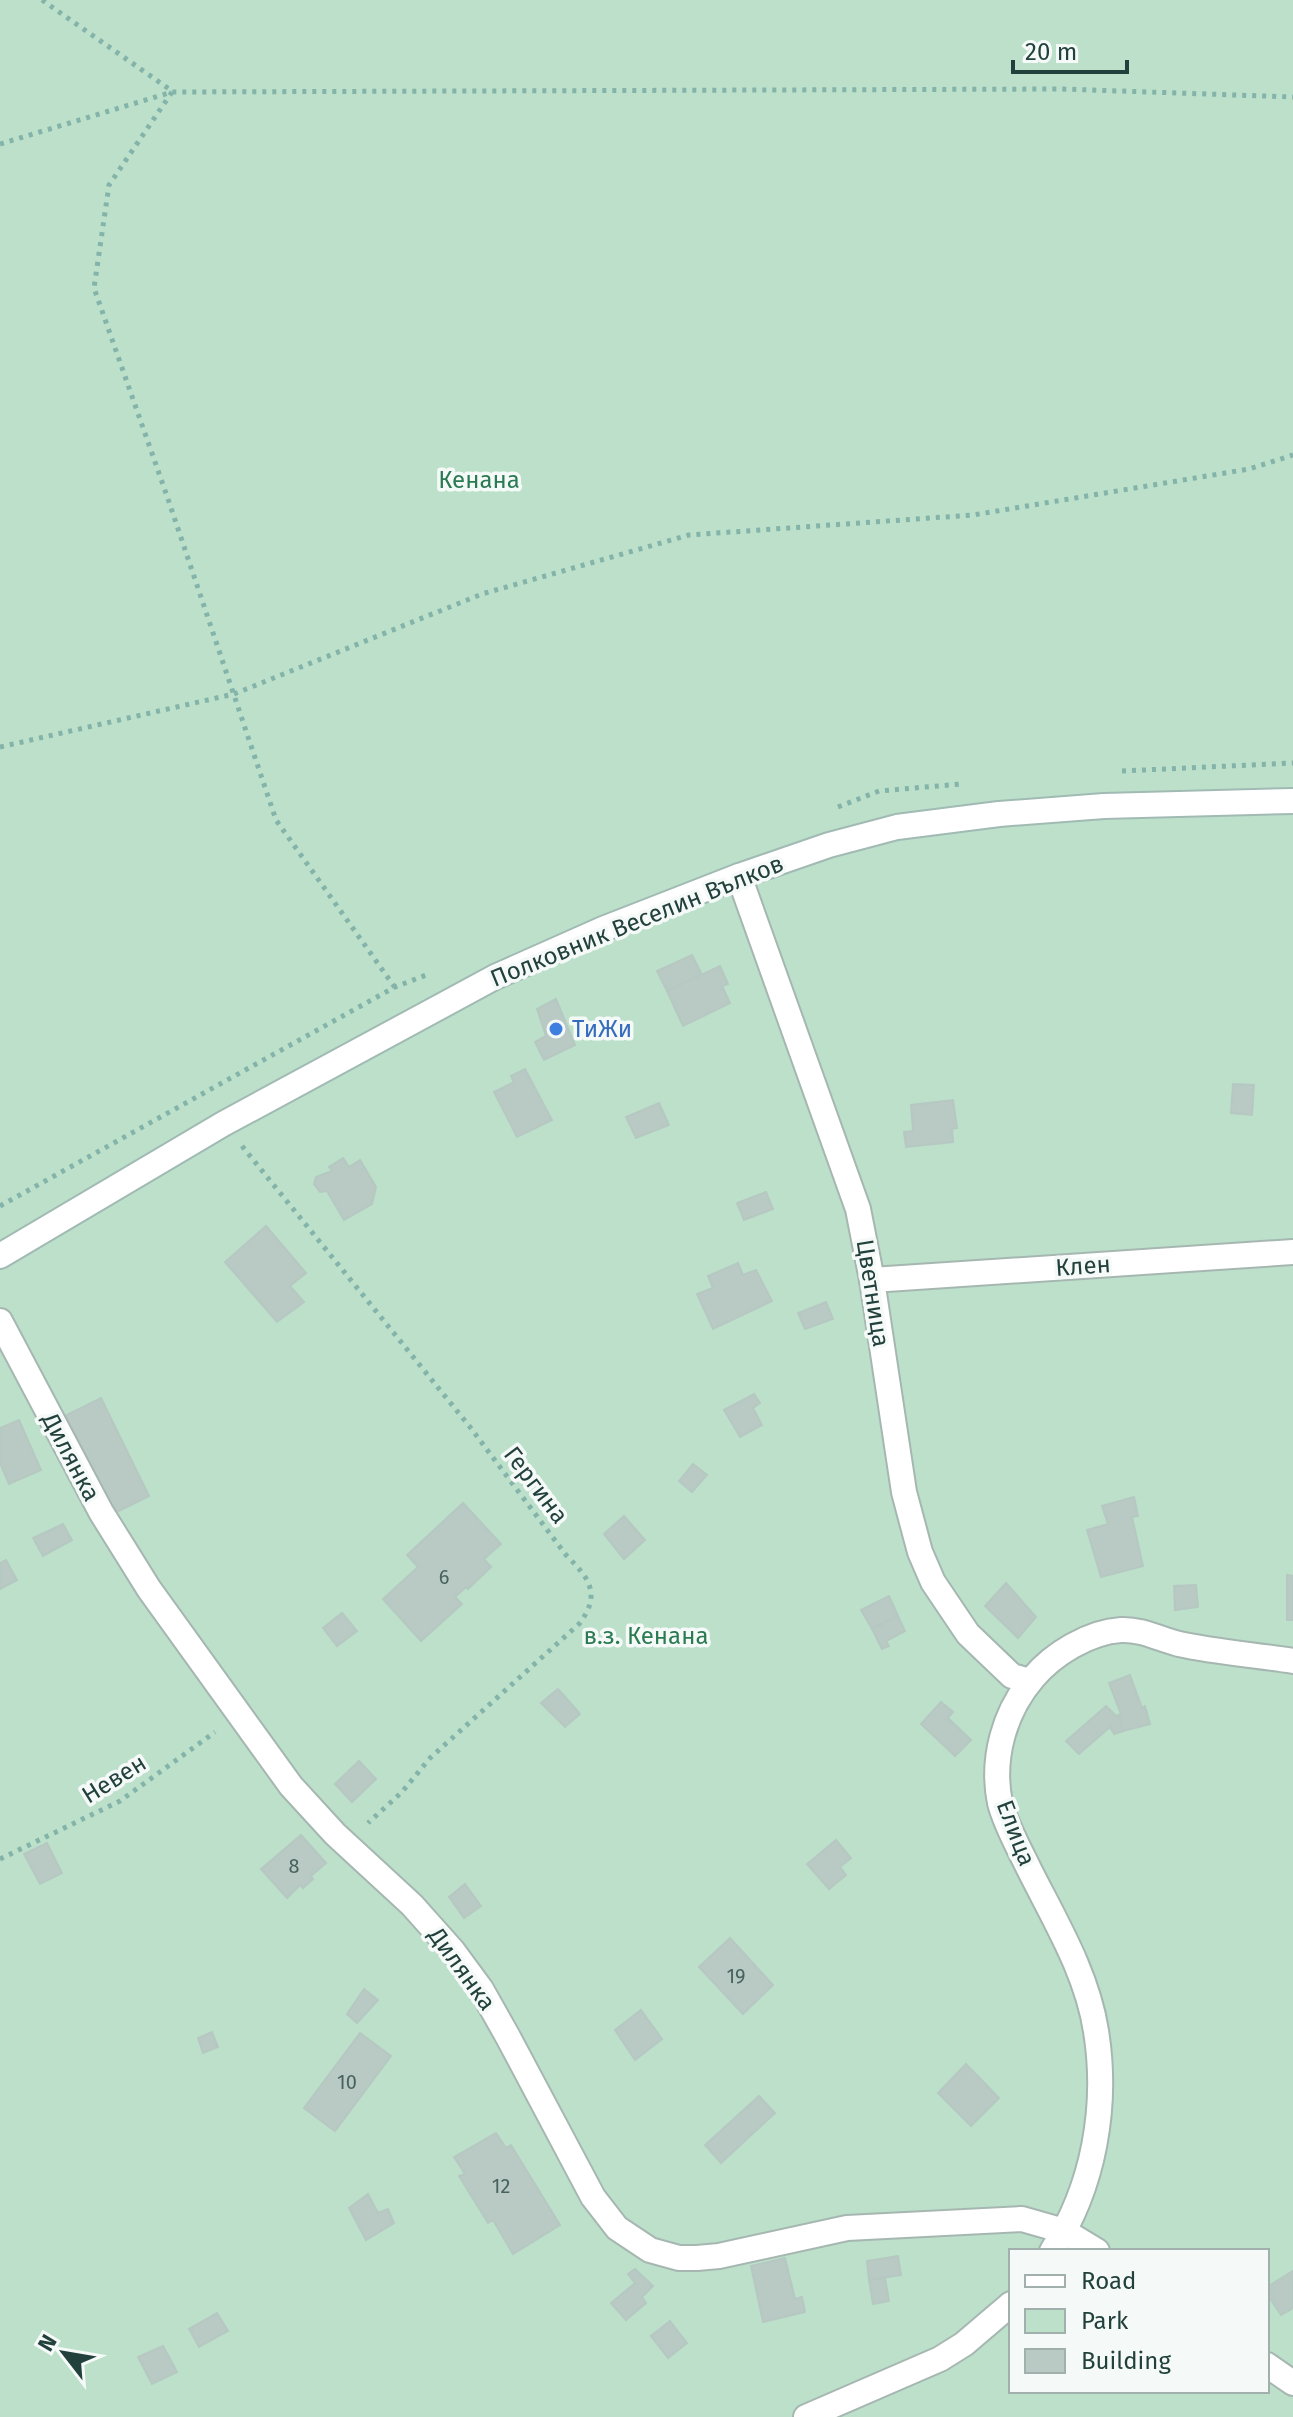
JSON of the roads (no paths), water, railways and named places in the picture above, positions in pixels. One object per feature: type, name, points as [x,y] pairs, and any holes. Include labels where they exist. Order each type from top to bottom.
[{"type":"street","name":"Полковник Веселин Вълков","points":[[0,1256],[223,1124],[495,977],[589,935],[739,876],[829,845],[897,827],[999,814],[1104,806],[1293,801]]},
{"type":"street","name":"Цветница","points":[[739,876],[848,1178],[860,1220],[904,1492],[920,1552],[945,1602],[968,1634],[1012,1676],[1030,1681]]},
{"type":"street","name":"Клен","points":[[872,1280],[1293,1252]]},
{"type":"street","name":"Дилянка","points":[[0,1321],[115,1536],[238,1715],[291,1786],[345,1844],[412,1905],[453,1951],[481,1989],[599,2206],[617,2228],[650,2250],[679,2258],[719,2256],[847,2228],[1000,2219],[1039,2223],[1058,2241],[1089,2249]]},
{"type":"street","name":"Елица","points":[[1058,2241],[1084,2188],[1092,2159],[1100,2094],[1100,2060],[1096,2028],[1078,1967],[1018,1847],[1000,1803],[997,1779],[1002,1736],[1010,1714],[1030,1681],[1045,1664],[1066,1650],[1118,1630],[1139,1630],[1181,1644],[1293,1661]]},
{"type":"street","points":[[806,2417],[940,2359],[964,2344],[1009,2306]]},
{"type":"street","points":[[1269,2366],[1293,2383]]},
{"type":"place","name":"ТиЖи","points":[[556,1029]]},
{"type":"park label","name":"Кенана","points":[[479,480]]},
{"type":"park label","name":"в.з. Кенана","points":[[646,1636]]}]
